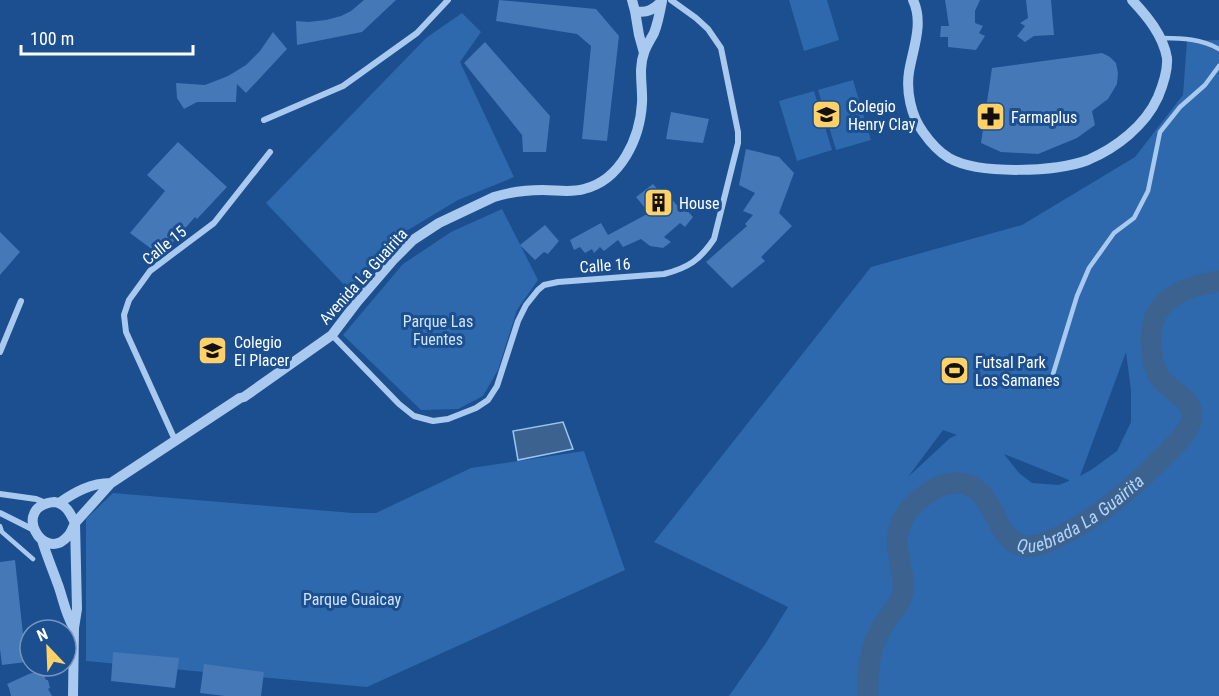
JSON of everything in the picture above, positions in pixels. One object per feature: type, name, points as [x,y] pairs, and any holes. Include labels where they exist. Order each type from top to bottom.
[{"type":"street","points":[[264,120],[343,86],[417,33],[448,0]]},
{"type":"street","name":"Avenida La Guairita","points":[[634,5],[641,12],[655,8],[665,0]]},
{"type":"street","name":"Avenida La Guairita","points":[[42,540],[48,543],[63,541],[75,523],[111,483],[244,397],[332,335],[393,261],[413,240],[434,226],[504,193],[585,189],[600,182],[613,172],[632,147],[642,104],[641,76],[644,53],[665,0]]},
{"type":"street","name":"Calle 16","points":[[332,335],[399,404],[414,416],[433,421],[447,419],[476,408],[488,400],[498,386],[518,321],[526,305],[537,290],[544,285],[664,274],[698,260],[714,239],[738,143],[738,132],[721,48],[708,29],[696,18],[665,0]]},
{"type":"street","points":[[914,0],[918,27],[909,75],[909,88],[914,114],[924,133],[940,152],[962,163],[1013,169],[1062,166],[1087,160],[1126,137],[1154,105],[1162,88],[1167,60],[1160,39],[1149,18],[1132,0]]},
{"type":"street","name":"Avenida La Guairita","points":[[634,5],[644,53]]},
{"type":"street","name":"Calle 15","points":[[175,440],[126,332],[124,315],[129,300],[150,271],[214,223],[270,152]]},
{"type":"street","points":[[0,352],[21,301]]},
{"type":"street","name":"Avenida La Guairita","points":[[46,503],[59,503],[91,485],[111,483]]},
{"type":"street","points":[[0,494],[46,503]]},
{"type":"street","points":[[46,503],[35,512],[32,521],[37,536],[42,540],[68,618]]},
{"type":"street","points":[[59,503],[68,508],[75,523],[75,618]]},
{"type":"street","points":[[0,513],[34,530]]},
{"type":"street","points":[[73,678],[73,696]]},
{"type":"lane","points":[[1160,39],[1186,38],[1219,49]]},
{"type":"lane","points":[[1049,387],[1077,296],[1089,268],[1114,233],[1134,218],[1148,191],[1160,132],[1180,107],[1205,85],[1219,66]]},
{"type":"lane","points":[[0,526],[2,532],[33,559]]},
{"type":"green space","points":[[789,0],[827,0],[839,40],[804,51]]},
{"type":"green space","points":[[462,13],[481,32],[460,62],[514,177],[458,200],[403,233],[351,292],[266,203],[426,38]]},
{"type":"green space","points":[[1219,40],[1219,696],[729,696],[788,607],[654,542],[871,267],[1022,225],[1135,157],[1183,95],[1187,41]],"holes":[[[1126,352],[1131,391],[1131,422],[1117,451],[1080,476]],[[943,430],[957,435],[950,438],[908,477]],[[1004,454],[1069,481],[1059,485],[1032,483],[1019,473]]]},
{"type":"green space","points":[[853,80],[871,140],[836,150],[818,90]]},
{"type":"green space","points":[[814,91],[832,150],[797,161],[779,101]]},
{"type":"green space","name":"Parque Las Fuentes","points":[[502,209],[538,280],[517,310],[498,370],[483,396],[458,409],[421,410],[343,335],[403,264],[451,232]]},
{"type":"green space","name":"Parque Guaicay","points":[[584,451],[625,570],[367,687],[86,661],[86,519],[113,493],[376,513],[471,468]]},
{"type":"shaded area","points":[[563,422],[573,449],[518,460],[513,431]]},
{"type":"building","points":[[364,0],[396,0],[362,32],[297,45],[296,21],[326,20],[341,16]]},
{"type":"building","points":[[499,0],[596,9],[619,36],[607,141],[582,139],[591,46],[577,34],[496,21]]},
{"type":"building","points":[[945,0],[980,0],[975,11],[975,23],[983,26],[979,33],[985,36],[976,50],[948,47],[948,37],[940,37],[941,26],[949,26]]},
{"type":"building","points":[[1026,0],[1051,0],[1054,35],[1034,36],[1025,42],[1017,36],[1025,26],[1020,23],[1028,18]]},
{"type":"building","points":[[273,32],[287,49],[246,93],[237,84],[236,102],[197,102],[184,109],[177,98],[176,83],[205,85],[228,76],[246,65],[260,51]]},
{"type":"building","points":[[485,42],[550,116],[546,152],[523,152],[522,135],[464,63]]},
{"type":"building","points":[[1102,53],[1116,63],[1117,84],[1108,99],[1092,111],[1095,125],[1077,138],[1038,154],[1001,152],[981,143],[992,68]]},
{"type":"building","points":[[671,112],[709,119],[703,143],[666,139]]},
{"type":"building","points":[[178,142],[227,187],[197,219],[195,217],[161,256],[130,233],[165,191],[147,175]]},
{"type":"building","points":[[746,149],[779,157],[794,173],[779,213],[792,226],[761,257],[765,261],[732,288],[706,262],[747,226],[745,224],[753,215],[743,211],[755,193],[739,185]]},
{"type":"building","points":[[653,184],[665,198],[668,195],[681,210],[685,208],[693,217],[685,227],[680,223],[664,237],[671,242],[663,248],[650,246],[641,239],[623,247],[618,240],[604,251],[600,247],[594,253],[592,249],[585,253],[580,247],[574,250],[570,240],[601,223],[608,235],[649,213],[636,197]]},
{"type":"building","points":[[545,225],[559,241],[548,254],[544,252],[535,260],[520,245]]},
{"type":"building","points":[[0,232],[20,252],[0,275]]},
{"type":"building","points":[[15,560],[21,618],[18,618],[18,663],[2,665],[0,649],[0,562]]},
{"type":"building","points":[[113,652],[179,658],[175,688],[111,681]]},
{"type":"building","points":[[204,664],[264,672],[261,696],[200,693]]},
{"type":"building","points":[[20,678],[45,678],[48,680],[50,688],[48,689],[52,696],[11,696],[7,684]]},
{"type":"waterway","name":"Quebrada La Guairita","points":[[868,696],[868,675],[873,646],[881,628],[902,596],[903,580],[897,542],[901,524],[909,510],[922,497],[939,487],[954,483],[968,485],[985,498],[1007,536],[1015,543],[1033,546],[1058,537],[1106,508],[1135,484],[1175,445],[1188,429],[1191,420],[1189,406],[1160,378],[1156,370],[1151,343],[1156,316],[1170,298],[1192,287],[1219,281]]},
{"type":"place","name":"Colegio Henry Clay","points":[[827,115]]},
{"type":"place","name":"Farmaplus","points":[[990,117]]},
{"type":"place","name":"House","points":[[658,203]]},
{"type":"place","name":"Colegio El Placer","points":[[213,351]]},
{"type":"place","name":"Futsal Park Los Samanes","points":[[954,371]]}]
